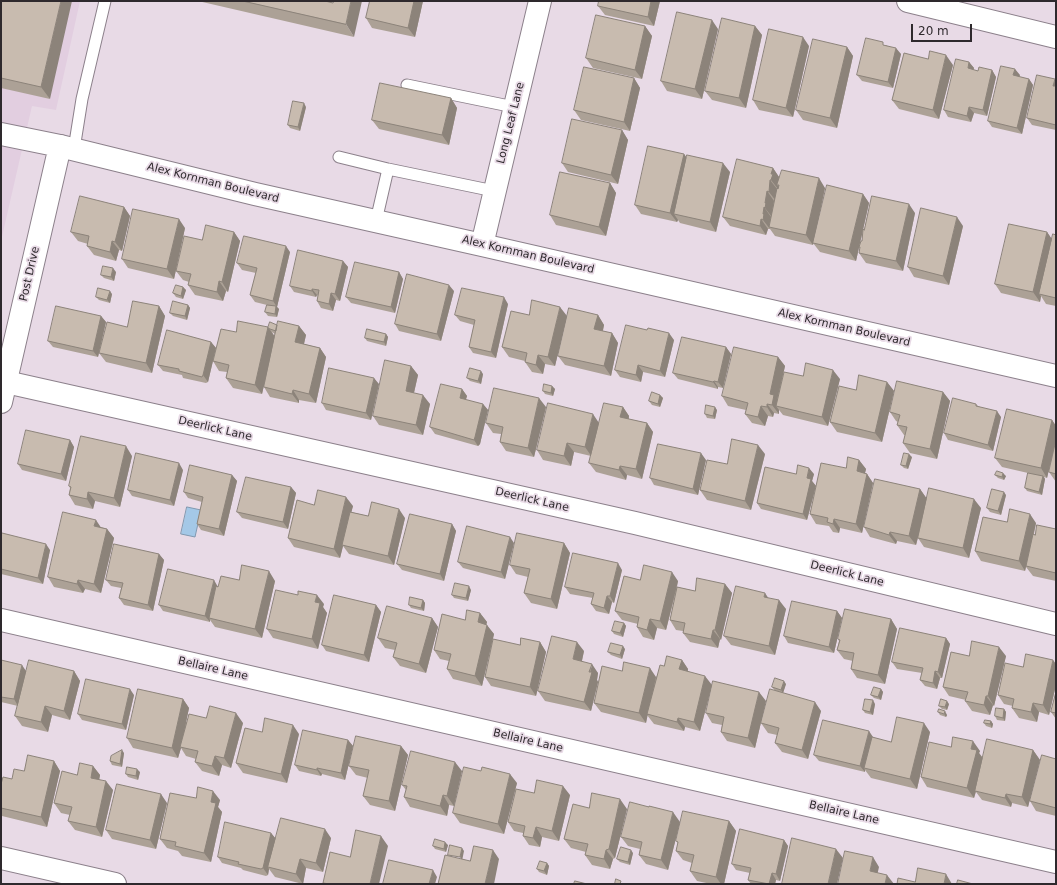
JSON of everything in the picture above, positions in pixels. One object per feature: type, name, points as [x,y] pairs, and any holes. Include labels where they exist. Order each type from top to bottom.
[{"type":"street","name":"Long Leaf Lane","points":[[482,245],[540,1]]},
{"type":"street","points":[[908,1],[1056,37]]},
{"type":"street","name":"Alex Kornman Boulevard","points":[[1,134],[67,148],[255,194],[1056,376]]},
{"type":"street","name":"Post Drive","points":[[3,392],[67,148]]},
{"type":"street","name":"Deerlick Lane","points":[[3,392],[635,523],[1056,624]]},
{"type":"street","name":"Bellaire Lane","points":[[1,620],[1056,862]]},
{"type":"street","points":[[1,858],[115,884]]},
{"type":"lane","points":[[67,148],[82,99],[105,1]]},
{"type":"lane","points":[[407,85],[514,108]]},
{"type":"lane","points":[[339,156],[388,169],[494,191]]},
{"type":"lane","points":[[376,221],[388,169]]},
{"type":"shaded area","points":[[1,1],[80,1],[56,110],[32,106],[1,241]]},
{"type":"water","points":[[187,507],[201,510],[195,537],[181,534]]},
{"type":"building","points":[[1,1],[61,1],[41,87],[1,78]]},
{"type":"building","points":[[243,1],[325,1],[333,3],[334,1],[351,1],[346,24]]},
{"type":"building","points":[[370,1],[414,1],[408,28],[366,18]]},
{"type":"building","points":[[599,1],[651,1],[648,17],[598,6]]},
{"type":"building","points":[[677,12],[712,20],[695,89],[661,81]]},
{"type":"building","points":[[596,15],[645,26],[635,70],[586,58]]},
{"type":"building","points":[[722,18],[755,26],[739,98],[705,91]]},
{"type":"building","points":[[769,29],[803,37],[786,108],[753,100]]},
{"type":"building","points":[[866,38],[883,42],[883,45],[896,48],[888,82],[857,75]]},
{"type":"building","points":[[813,39],[847,47],[830,118],[796,110]]},
{"type":"building","points":[[930,51],[946,55],[933,110],[892,100],[904,53],[928,59]]},
{"type":"building","points":[[956,59],[969,62],[968,68],[978,71],[979,67],[992,70],[983,110],[969,107],[967,116],[944,110]]},
{"type":"building","points":[[1001,66],[1015,69],[1013,75],[1029,79],[1017,128],[988,121]]},
{"type":"building","points":[[584,67],[634,78],[624,122],[574,110]]},
{"type":"building","points":[[1037,75],[1055,79],[1053,86],[1056,86],[1056,125],[1027,118]]},
{"type":"building","points":[[380,83],[451,98],[442,135],[372,120]]},
{"type":"building","points":[[293,101],[304,103],[298,127],[288,125]]},
{"type":"building","points":[[572,119],[622,130],[611,175],[562,163]]},
{"type":"building","points":[[648,146],[684,154],[670,213],[635,205]]},
{"type":"building","points":[[687,155],[723,163],[710,222],[674,214]]},
{"type":"building","points":[[737,159],[773,168],[769,192],[767,191],[763,220],[761,219],[760,226],[723,217]]},
{"type":"building","points":[[782,170],[819,178],[806,235],[769,227],[777,188],[778,189],[779,185],[777,185]]},
{"type":"building","points":[[560,172],[610,183],[599,227],[550,215]]},
{"type":"building","points":[[827,185],[863,194],[849,251],[813,243]]},
{"type":"building","points":[[80,196],[124,207],[115,242],[112,241],[110,252],[87,246],[89,236],[71,232]]},
{"type":"building","points":[[872,196],[909,204],[896,261],[859,253],[863,229],[864,230]]},
{"type":"building","points":[[921,208],[957,217],[943,276],[908,267]]},
{"type":"building","points":[[133,209],[179,219],[167,269],[122,259]]},
{"type":"building","points":[[1009,224],[1047,232],[1033,292],[995,284]]},
{"type":"building","points":[[206,225],[234,232],[222,282],[219,281],[217,292],[188,285],[191,274],[176,271],[184,236],[202,240]]},
{"type":"building","points":[[1053,234],[1056,235],[1056,298],[1039,294]]},
{"type":"building","points":[[244,236],[286,246],[273,301],[250,295],[257,268],[237,263]]},
{"type":"building","points":[[298,250],[343,261],[335,294],[331,293],[329,304],[317,301],[319,290],[312,289],[312,291],[290,286]]},
{"type":"building","points":[[355,262],[399,272],[391,307],[346,297]]},
{"type":"building","points":[[103,266],[113,268],[111,277],[101,275]]},
{"type":"building","points":[[407,274],[449,285],[437,334],[395,324]]},
{"type":"building","points":[[176,285],[183,287],[181,296],[173,293]]},
{"type":"building","points":[[98,288],[110,291],[107,300],[96,297]]},
{"type":"building","points":[[462,288],[504,297],[491,352],[469,347],[475,320],[455,315]]},
{"type":"building","points":[[532,300],[560,307],[548,357],[538,355],[536,365],[525,362],[527,353],[502,347],[511,311],[529,315]]},
{"type":"building","points":[[133,301],[159,306],[146,363],[99,353],[107,322],[127,327]]},
{"type":"building","points":[[173,301],[188,305],[185,316],[170,313]]},
{"type":"building","points":[[267,305],[276,306],[275,314],[265,312]]},
{"type":"building","points":[[56,306],[101,316],[93,351],[48,341]]},
{"type":"building","points":[[569,308],[598,315],[594,329],[612,333],[604,366],[558,356]]},
{"type":"building","points":[[238,321],[268,327],[255,385],[226,378],[229,365],[213,361],[221,329],[236,332]]},
{"type":"building","points":[[278,321],[299,326],[295,342],[320,348],[309,394],[293,390],[292,394],[264,387]]},
{"type":"building","points":[[270,322],[277,325],[276,331],[268,328]]},
{"type":"building","points":[[626,325],[669,333],[660,371],[638,365],[636,375],[615,370]]},
{"type":"building","points":[[367,329],[386,334],[384,342],[365,338]]},
{"type":"building","points":[[167,330],[211,342],[202,377],[179,371],[179,369],[158,365]]},
{"type":"building","points":[[682,337],[726,347],[718,382],[673,373]]},
{"type":"building","points":[[734,347],[778,357],[770,394],[774,395],[772,405],[767,404],[767,407],[761,406],[758,417],[745,414],[748,403],[722,396]]},
{"type":"building","points":[[385,360],[411,366],[406,391],[423,395],[416,425],[373,416]]},
{"type":"building","points":[[806,363],[833,370],[822,417],[776,406],[784,372],[803,376]]},
{"type":"building","points":[[329,368],[374,378],[366,413],[322,403]]},
{"type":"building","points":[[470,368],[481,371],[478,381],[467,378]]},
{"type":"building","points":[[859,375],[887,382],[875,433],[830,422],[839,386],[856,390]]},
{"type":"building","points":[[897,381],[943,392],[930,449],[903,443],[907,427],[897,425],[900,415],[890,412]]},
{"type":"building","points":[[441,384],[462,389],[460,398],[483,404],[474,440],[430,427]]},
{"type":"building","points":[[544,384],[552,386],[551,393],[543,391]]},
{"type":"building","points":[[494,388],[539,398],[528,448],[500,442],[503,427],[486,423]]},
{"type":"building","points":[[652,392],[660,395],[658,404],[649,401]]},
{"type":"building","points":[[953,398],[997,411],[988,445],[944,433]]},
{"type":"building","points":[[548,403],[593,414],[585,447],[567,443],[564,456],[537,450]]},
{"type":"building","points":[[604,403],[623,407],[620,417],[647,423],[636,469],[620,466],[619,470],[589,463]]},
{"type":"building","points":[[706,405],[715,407],[713,416],[705,414]]},
{"type":"building","points":[[1007,409],[1052,420],[1041,468],[995,458]]},
{"type":"building","points":[[26,430],[70,440],[61,474],[18,464]]},
{"type":"building","points":[[81,436],[126,446],[114,498],[88,492],[87,499],[69,495],[71,487],[69,486]]},
{"type":"building","points":[[732,439],[758,445],[745,501],[700,490],[707,460],[727,464]]},
{"type":"building","points":[[1056,440],[1056,474],[1049,472]]},
{"type":"building","points":[[658,444],[701,453],[693,489],[650,478]]},
{"type":"building","points":[[136,453],[179,463],[170,500],[128,490]]},
{"type":"building","points":[[904,453],[909,454],[906,466],[901,465]]},
{"type":"building","points":[[848,457],[859,460],[857,471],[867,474],[856,524],[834,519],[833,524],[827,522],[828,518],[810,514],[821,463],[846,468]]},
{"type":"building","points":[[190,465],[232,475],[219,529],[197,524],[203,497],[184,492]]},
{"type":"building","points":[[798,465],[809,468],[807,478],[811,479],[803,514],[757,503],[765,467],[796,474]]},
{"type":"building","points":[[997,471],[1003,473],[1002,477],[995,475]]},
{"type":"building","points":[[1028,473],[1043,476],[1039,492],[1025,488]]},
{"type":"building","points":[[246,477],[291,487],[283,522],[237,512]]},
{"type":"building","points":[[875,479],[920,489],[909,536],[890,532],[889,535],[864,527]]},
{"type":"building","points":[[929,488],[974,499],[963,548],[918,538]]},
{"type":"building","points":[[992,489],[1004,492],[998,511],[987,508]]},
{"type":"building","points":[[318,490],[346,497],[334,549],[288,538],[297,500],[314,505]]},
{"type":"building","points":[[372,502],[399,509],[388,556],[342,545],[350,512],[368,516]]},
{"type":"building","points":[[1010,509],[1030,514],[1019,561],[975,551],[983,517],[1007,522]]},
{"type":"building","points":[[63,512],[96,520],[94,526],[107,529],[94,584],[78,580],[77,584],[48,577]]},
{"type":"building","points":[[410,514],[452,524],[440,574],[397,564]]},
{"type":"building","points":[[1037,525],[1056,529],[1056,573],[1026,566],[1033,534],[1035,535]]},
{"type":"building","points":[[467,526],[510,537],[501,572],[458,562]]},
{"type":"building","points":[[2,533],[46,544],[38,578],[1,569]]},
{"type":"building","points":[[517,533],[564,543],[551,599],[524,593],[530,569],[510,565]]},
{"type":"building","points":[[114,544],[159,554],[148,605],[119,598],[123,583],[106,580]]},
{"type":"building","points":[[573,553],[618,563],[610,596],[607,596],[604,608],[591,604],[594,593],[565,587]]},
{"type":"building","points":[[242,565],[269,571],[255,629],[209,618],[216,586],[218,587],[221,576],[239,580]]},
{"type":"building","points":[[644,565],[672,572],[660,621],[650,619],[647,630],[637,627],[639,617],[615,611],[624,576],[640,580]]},
{"type":"building","points":[[168,569],[214,580],[205,616],[159,605]]},
{"type":"building","points":[[697,578],[725,584],[715,630],[713,630],[711,639],[683,633],[685,623],[670,620],[677,587],[695,591]]},
{"type":"building","points":[[455,583],[469,586],[466,598],[452,595]]},
{"type":"building","points":[[736,586],[765,593],[764,597],[779,600],[769,646],[724,636]]},
{"type":"building","points":[[276,590],[298,595],[298,591],[317,595],[315,602],[320,603],[312,639],[267,629]]},
{"type":"building","points":[[334,595],[376,605],[364,655],[322,645]]},
{"type":"building","points":[[410,597],[423,600],[421,608],[409,605]]},
{"type":"building","points":[[792,601],[837,611],[829,647],[784,636]]},
{"type":"building","points":[[387,606],[432,618],[419,664],[393,657],[397,643],[378,638]]},
{"type":"building","points":[[845,609],[891,619],[878,675],[851,669],[854,653],[837,650]]},
{"type":"building","points":[[467,610],[480,613],[478,622],[487,625],[475,676],[447,669],[451,654],[434,650],[442,614],[465,620]]},
{"type":"building","points":[[615,621],[624,623],[620,633],[612,631]]},
{"type":"building","points":[[900,628],[946,638],[938,672],[935,671],[933,683],[920,680],[923,668],[892,662]]},
{"type":"building","points":[[552,636],[577,642],[573,659],[592,664],[589,672],[592,672],[584,702],[538,691]]},
{"type":"building","points":[[521,638],[540,642],[530,687],[485,677],[493,639],[520,645]]},
{"type":"building","points":[[972,641],[999,647],[988,696],[986,696],[984,705],[965,701],[968,692],[943,687],[951,652],[969,656]]},
{"type":"building","points":[[611,643],[623,646],[620,655],[608,652]]},
{"type":"building","points":[[1026,654],[1053,660],[1043,705],[1033,703],[1031,712],[1012,708],[1014,699],[998,695],[1005,663],[1023,667]]},
{"type":"building","points":[[667,656],[682,660],[679,669],[705,676],[694,722],[678,718],[677,722],[647,714],[660,665],[664,666]]},
{"type":"building","points":[[1,660],[22,665],[14,699],[1,697]]},
{"type":"building","points":[[29,660],[74,671],[64,711],[45,706],[41,722],[15,716]]},
{"type":"building","points":[[624,662],[650,668],[639,713],[594,703],[602,666],[622,671]]},
{"type":"building","points":[[775,678],[784,681],[781,690],[772,687]]},
{"type":"building","points":[[86,679],[130,689],[122,724],[78,714]]},
{"type":"building","points":[[713,681],[759,692],[748,738],[721,732],[724,717],[706,713]]},
{"type":"building","points":[[874,687],[881,689],[878,697],[871,695]]},
{"type":"building","points":[[138,689],[183,699],[172,748],[127,738]]},
{"type":"building","points":[[770,689],[815,702],[802,750],[775,743],[779,728],[761,723]]},
{"type":"building","points":[[1056,692],[1056,713],[1051,712]]},
{"type":"building","points":[[865,699],[873,700],[870,712],[863,710]]},
{"type":"building","points":[[941,699],[947,701],[945,707],[939,706]]},
{"type":"building","points":[[210,706],[236,713],[224,758],[215,756],[212,766],[195,762],[198,751],[180,747],[189,714],[206,718]]},
{"type":"building","points":[[996,708],[1004,709],[1003,718],[995,716]]},
{"type":"building","points":[[939,709],[945,711],[944,714],[938,712]]},
{"type":"building","points":[[897,717],[924,723],[910,779],[864,768],[872,737],[891,742]]},
{"type":"building","points":[[265,718],[293,725],[281,774],[236,763],[245,728],[262,732]]},
{"type":"building","points":[[823,720],[869,731],[860,766],[814,755]]},
{"type":"building","points":[[985,720],[991,721],[990,724],[984,723]]},
{"type":"building","points":[[303,730],[348,740],[341,773],[295,765]]},
{"type":"building","points":[[356,736],[401,746],[389,801],[363,796],[369,770],[349,766]]},
{"type":"building","points":[[953,737],[973,741],[971,749],[977,750],[967,788],[921,777],[929,742],[951,747]]},
{"type":"building","points":[[987,739],[1033,750],[1022,797],[1006,794],[1005,798],[975,791]]},
{"type":"building","points":[[122,750],[120,764],[110,761],[111,756]]},
{"type":"building","points":[[411,751],[455,762],[447,796],[443,795],[440,806],[404,797],[407,786],[402,785]]},
{"type":"building","points":[[28,755],[54,761],[41,817],[1,808],[1,784],[3,777],[12,779],[14,769],[24,771]]},
{"type":"building","points":[[1042,755],[1056,759],[1056,808],[1030,801]]},
{"type":"building","points":[[80,763],[93,766],[91,778],[106,781],[96,827],[68,821],[72,807],[54,803],[62,771],[77,775]]},
{"type":"building","points":[[127,767],[137,769],[136,776],[126,774]]},
{"type":"building","points":[[464,767],[481,771],[482,767],[510,774],[498,824],[453,813]]},
{"type":"building","points":[[537,780],[563,786],[552,831],[536,827],[533,838],[523,836],[525,826],[508,822],[516,789],[534,793]]},
{"type":"building","points":[[117,784],[161,794],[150,840],[106,830]]},
{"type":"building","points":[[198,787],[213,791],[211,802],[216,803],[204,853],[175,846],[176,842],[160,839],[170,793],[196,798]]},
{"type":"building","points":[[592,793],[620,799],[609,849],[606,850],[604,859],[585,855],[588,844],[564,839],[573,804],[589,808]]},
{"type":"building","points":[[630,802],[673,812],[661,860],[639,855],[642,842],[621,837]]},
{"type":"building","points":[[683,811],[729,821],[716,877],[690,871],[694,855],[676,851],[678,842],[676,841]]},
{"type":"building","points":[[281,818],[325,829],[316,863],[300,859],[296,874],[268,867]]},
{"type":"building","points":[[225,822],[271,833],[263,868],[261,869],[238,864],[239,862],[218,857]]},
{"type":"building","points":[[740,829],[784,840],[776,874],[772,873],[769,884],[748,880],[751,868],[732,864]]},
{"type":"building","points":[[356,830],[381,836],[370,884],[323,883],[330,852],[350,857]]},
{"type":"building","points":[[792,838],[836,849],[828,884],[782,884]]},
{"type":"building","points":[[435,839],[445,842],[444,849],[433,846]]},
{"type":"building","points":[[450,845],[462,848],[460,857],[448,855]]},
{"type":"building","points":[[474,846],[493,850],[485,884],[438,884],[445,855],[470,861]]},
{"type":"building","points":[[621,847],[631,850],[628,862],[617,859]]},
{"type":"building","points":[[845,851],[873,857],[870,871],[887,875],[885,884],[838,884]]},
{"type":"building","points":[[389,860],[433,870],[429,884],[383,884]]},
{"type":"building","points":[[540,861],[547,863],[544,871],[537,869]]},
{"type":"building","points":[[918,868],[946,874],[944,884],[897,884],[898,878],[915,882]]},
{"type":"building","points":[[616,879],[621,881],[620,884],[615,884]]},
{"type":"building","points":[[958,880],[973,884],[957,884]]},
{"type":"building","points":[[575,881],[587,884],[574,884]]}]
